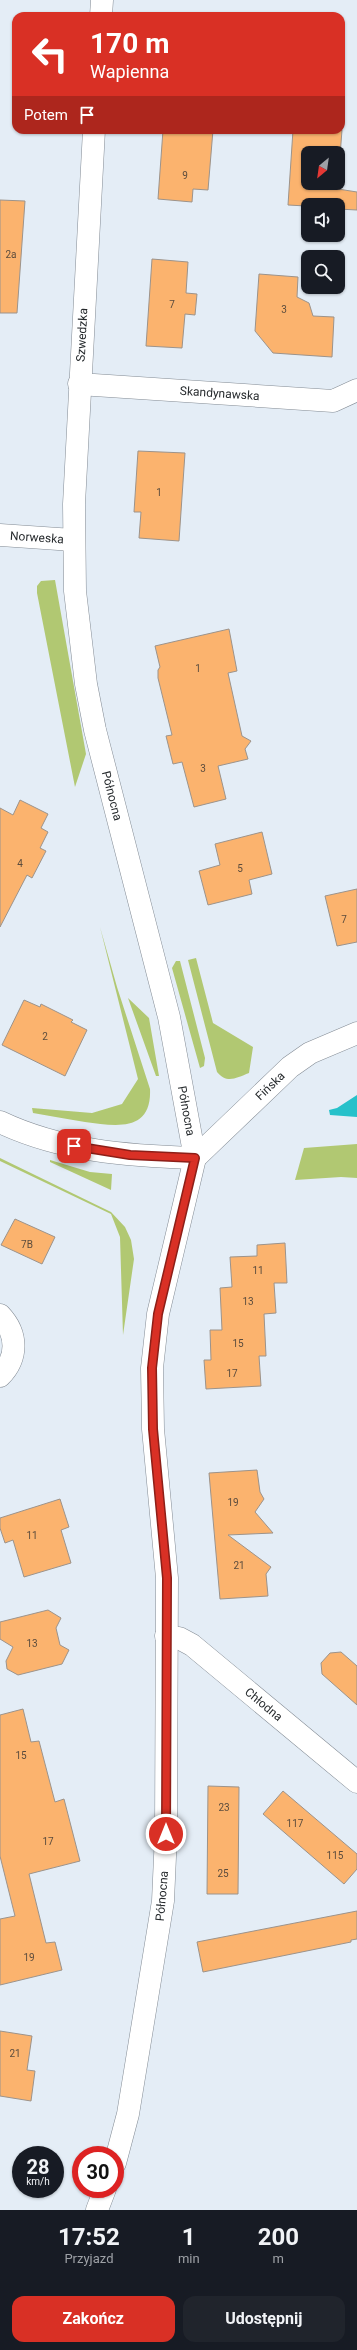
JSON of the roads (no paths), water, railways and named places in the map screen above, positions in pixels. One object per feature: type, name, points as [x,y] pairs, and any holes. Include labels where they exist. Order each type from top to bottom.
[{"type":"street","points":[[101,12],[102,0]]},
{"type":"street","name":"Szwedzka","points":[[73,540],[79,384],[94,134]]},
{"type":"street","name":"Skandynawska","points":[[79,384],[333,401],[357,390]]},
{"type":"street","name":"Norweska","points":[[0,535],[73,540]]},
{"type":"street","name":"Północna","points":[[73,540],[76,614],[89,699],[169,1017],[195,1158],[158,1314],[152,1368],[153,1429],[167,1578],[166,1834],[163,1902],[128,2114],[120,2146]]},
{"type":"street","name":"Fińska","points":[[195,1158],[290,1067],[310,1052],[357,1033]]},
{"type":"street","points":[[0,1122],[49,1140],[91,1150],[130,1155],[195,1158]]},
{"type":"street","points":[[0,1315],[10,1329],[14,1341],[8,1368],[0,1376]]},
{"type":"street","name":"Chłodna","points":[[166,1636],[179,1638],[192,1645],[357,1782]]},
{"type":"street","points":[[97,2210],[102,2198]]},
{"type":"water","points":[[357,1095],[357,1117],[330,1115],[329,1110],[337,1108]]}]
